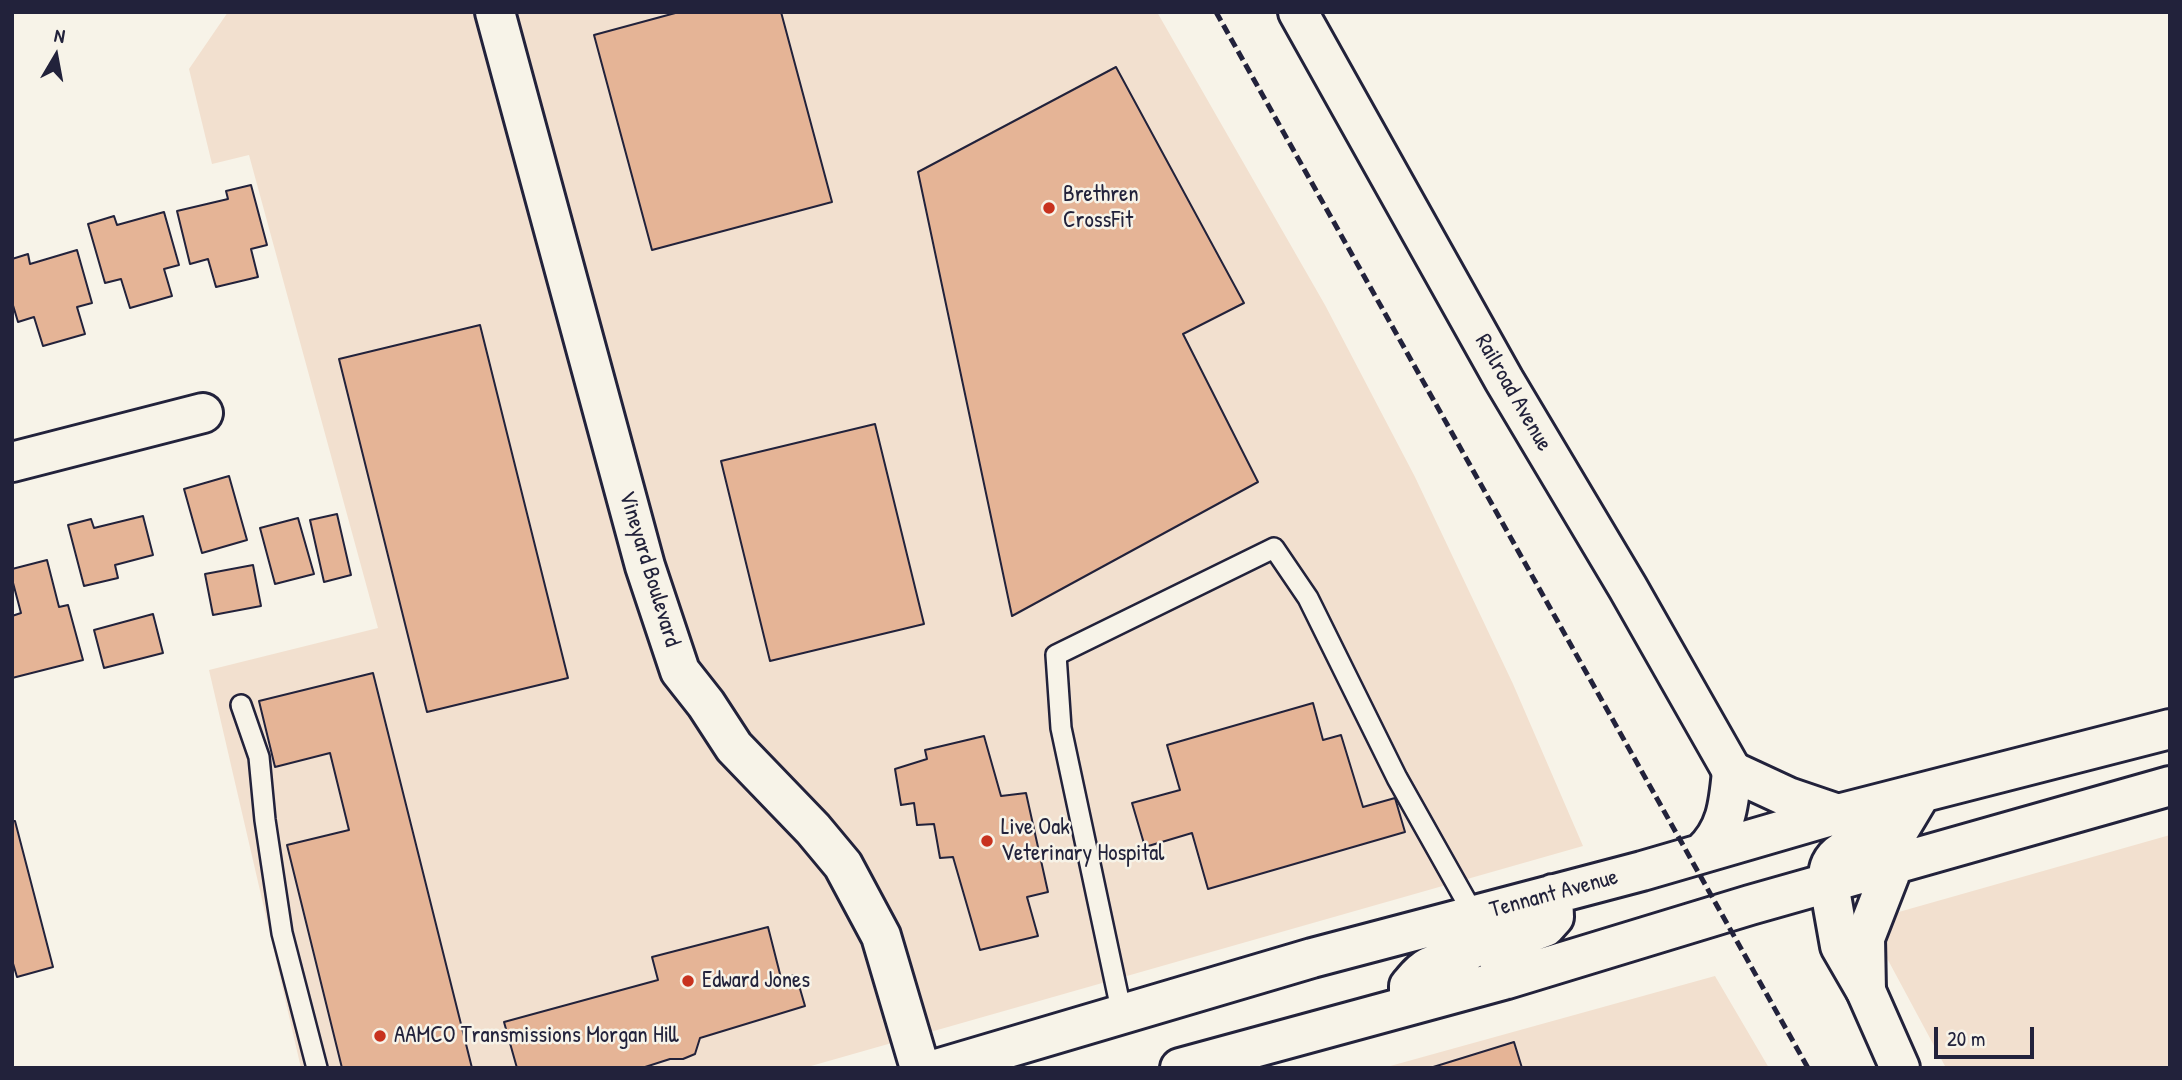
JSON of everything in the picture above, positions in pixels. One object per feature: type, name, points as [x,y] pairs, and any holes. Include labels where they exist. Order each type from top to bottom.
[{"type":"main road","name":"Vineyard Boulevard","points":[[495,12],[645,566],[680,671],[734,747],[813,829],[843,865],[881,936],[920,1068]]},
{"type":"main road","name":"Railroad Avenue","points":[[1298,12],[1504,380],[1628,588],[1732,771]]},
{"type":"main road","points":[[12,462],[203,412]]},
{"type":"main road","name":"Tennant Avenue","points":[[940,1068],[1312,958],[1838,814],[2170,729]]},
{"type":"main road","points":[[1702,853],[1716,841],[1726,814],[1732,771],[1788,797],[1838,814]]},
{"type":"main road","points":[[1181,1068],[1249,1059],[1409,1005],[1507,979],[1750,905],[2170,786]]},
{"type":"main road","points":[[1900,1068],[1866,991],[1840,946],[1827,874],[1834,856],[1842,850],[1896,835],[1920,795]]},
{"type":"main road","points":[[1866,991],[1865,938],[1893,866]]},
{"type":"main road","points":[[1507,979],[1498,958],[1500,948],[1507,942],[1545,927],[1553,917],[1553,894]]},
{"type":"main road","points":[[1409,1005],[1409,986],[1419,974],[1472,950],[1478,939],[1478,924],[1474,915]]},
{"type":"lane","points":[[1122,1014],[1061,728],[1056,655],[1274,548],[1308,598],[1397,778],[1474,915]]},
{"type":"lane","points":[[241,705],[259,757],[265,820],[282,933],[317,1068]]},
{"type":"shaded area","points":[[228,12],[1157,12],[1325,305],[1415,477],[1513,684],[1583,846],[804,1068],[301,1068],[209,670],[378,628],[249,155],[212,164],[189,69]]},
{"type":"shaded area","points":[[2170,835],[2170,1068],[1946,1068],[1867,921]]},
{"type":"shaded area","points":[[1715,976],[1769,1068],[1383,1068]]},
{"type":"building","points":[[679,12],[781,12],[832,202],[652,250],[594,35]]},
{"type":"building","points":[[1116,67],[1244,303],[1183,334],[1258,482],[1012,616],[918,172]]},
{"type":"building","points":[[251,185],[267,245],[251,249],[258,277],[216,287],[208,259],[190,264],[177,211],[228,199],[226,191]]},
{"type":"building","points":[[164,212],[179,265],[164,269],[172,296],[130,308],[121,279],[105,283],[88,224],[114,216],[117,225]]},
{"type":"building","points":[[77,250],[92,303],[77,307],[85,334],[43,346],[34,317],[18,322],[12,302],[12,259],[28,254],[30,264]]},
{"type":"building","points":[[480,325],[568,678],[427,712],[339,359]]},
{"type":"building","points":[[875,424],[924,624],[770,661],[721,461]]},
{"type":"building","points":[[229,476],[247,540],[202,553],[184,489]]},
{"type":"building","points":[[337,514],[351,575],[324,582],[310,520]]},
{"type":"building","points":[[143,516],[153,555],[115,565],[118,578],[84,586],[68,525],[91,519],[94,528]]},
{"type":"building","points":[[298,518],[314,574],[275,584],[260,528]]},
{"type":"building","points":[[47,560],[59,607],[68,605],[83,660],[12,678],[12,616],[21,613],[12,569]]},
{"type":"building","points":[[253,565],[261,606],[213,615],[205,574]]},
{"type":"building","points":[[153,614],[163,653],[104,668],[94,630]]},
{"type":"building","points":[[373,673],[472,1068],[342,1068],[287,845],[349,830],[330,753],[275,767],[259,701]]},
{"type":"building","points":[[1313,703],[1323,740],[1341,735],[1363,807],[1395,798],[1405,832],[1208,889],[1192,833],[1145,847],[1132,803],[1180,790],[1167,745]]},
{"type":"building","name":"Live Oak Veterinary Hospital","points":[[984,736],[1001,796],[1026,793],[1048,892],[1027,897],[1038,936],[980,950],[953,857],[940,858],[934,824],[917,825],[914,803],[901,805],[895,769],[927,759],[925,750]]},
{"type":"building","points":[[12,821],[15,821],[53,967],[17,977],[12,960]]},
{"type":"building","points":[[768,927],[781,978],[796,975],[805,1006],[700,1038],[695,1054],[642,1068],[517,1068],[504,1022],[658,980],[652,957]]},
{"type":"building","points":[[1514,1042],[1522,1068],[1430,1068]]},
{"type":"railway","points":[[1216,12],[1808,1068]]},
{"type":"place","name":"Brethren CrossFit","points":[[1049,208]]},
{"type":"place","name":"Live Oak Veterinary Hospital","points":[[987,841]]},
{"type":"place","name":"Edward Jones","points":[[688,981]]},
{"type":"place","name":"AAMCO Transmissions Morgan Hill","points":[[380,1036]]}]
